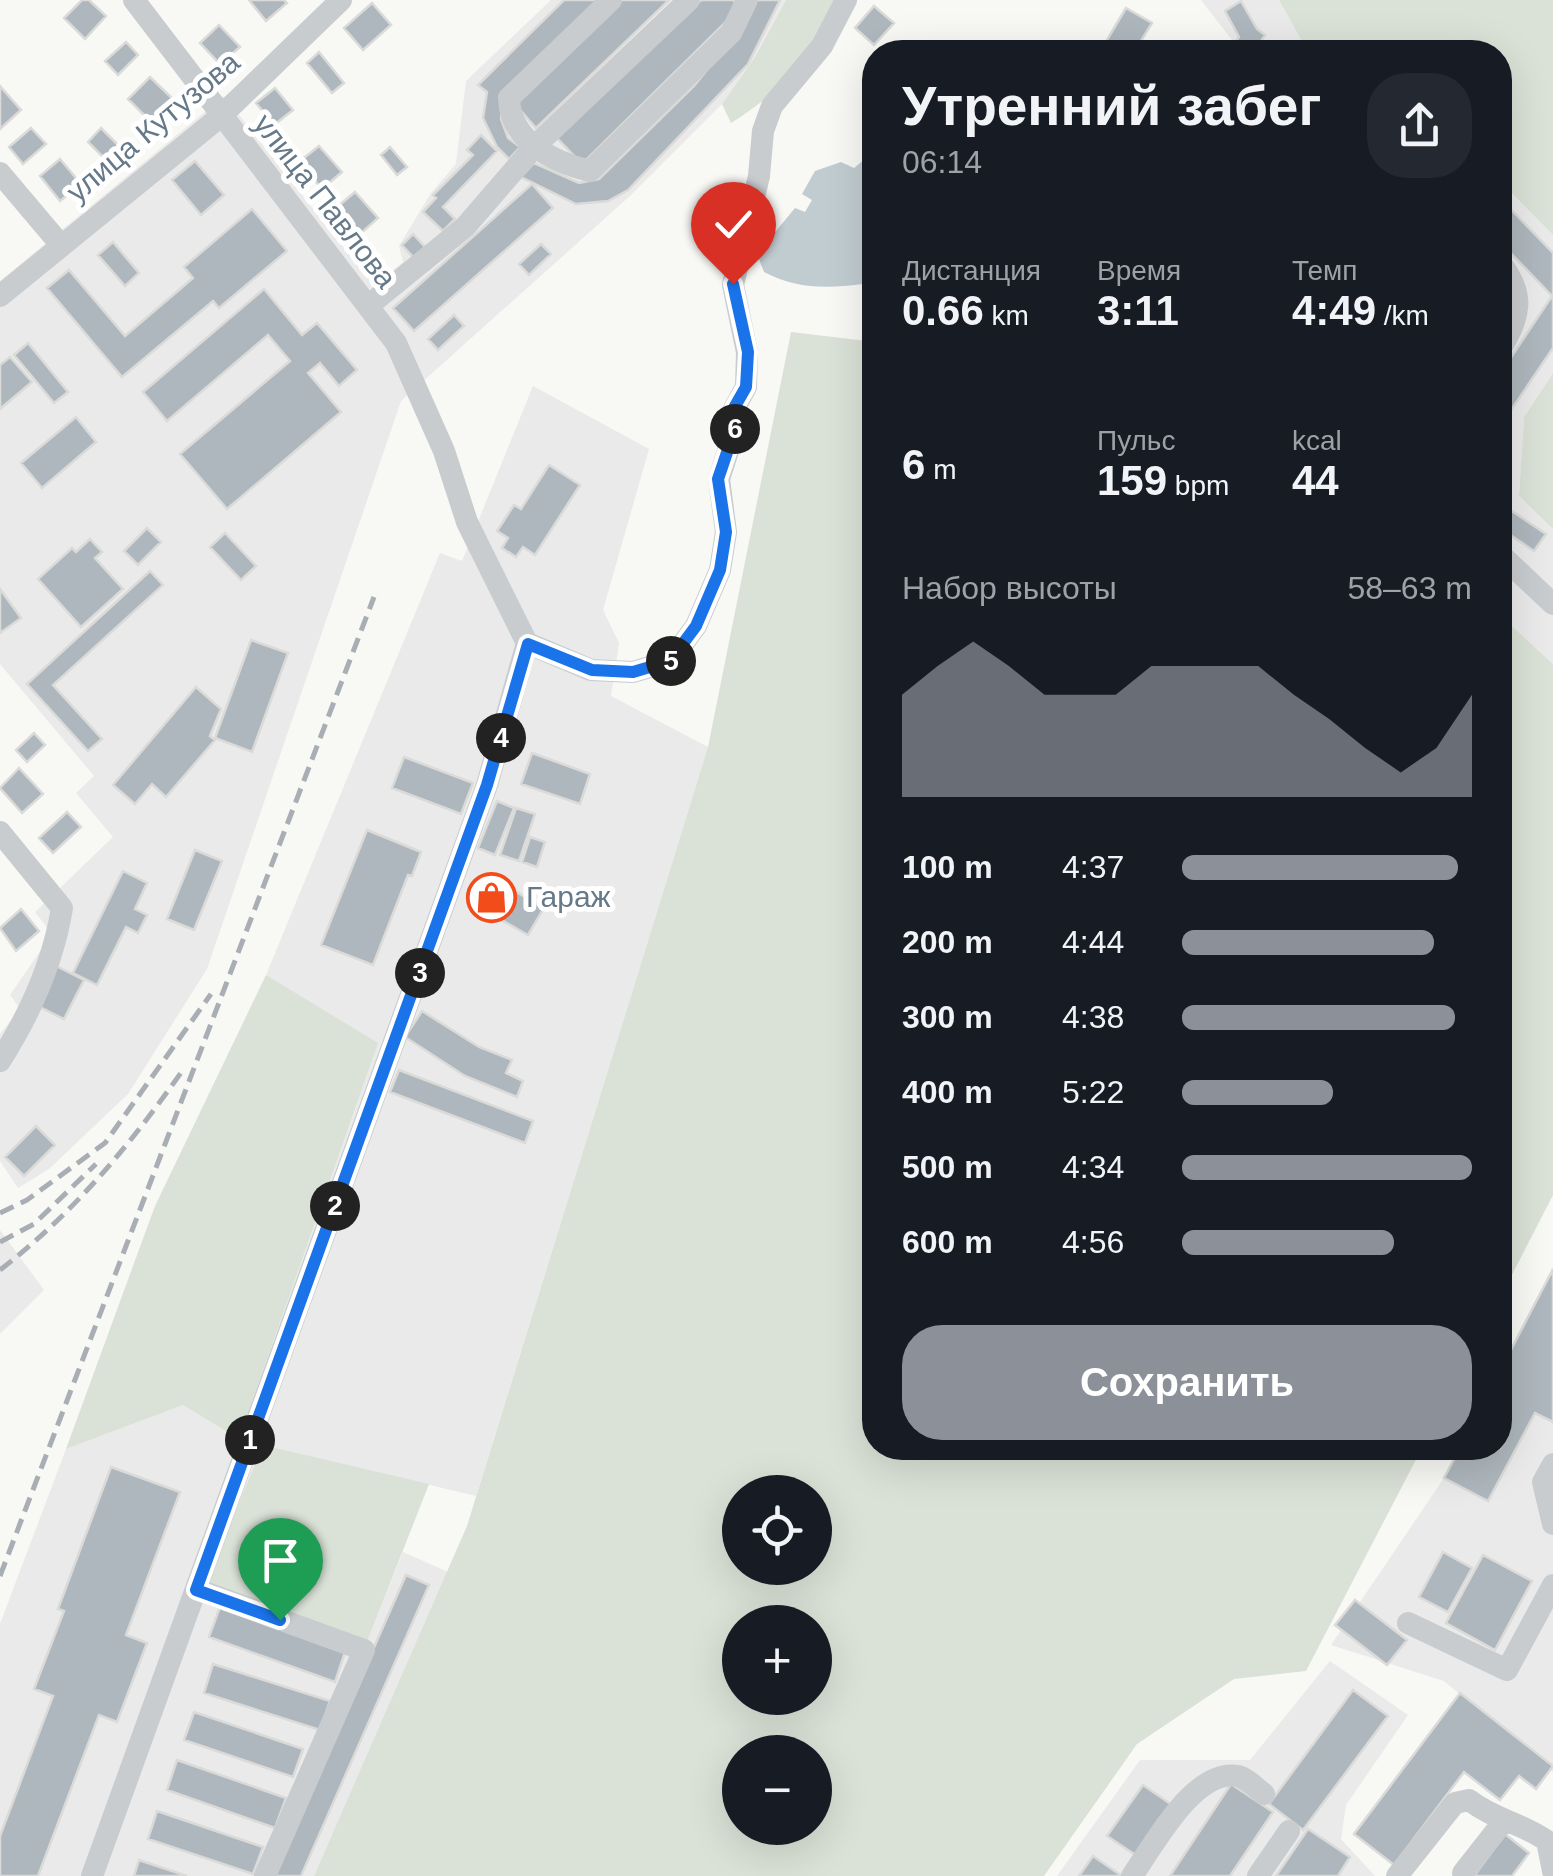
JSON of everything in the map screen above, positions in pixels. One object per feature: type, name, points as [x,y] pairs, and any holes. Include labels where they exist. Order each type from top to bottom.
[{"type":"street","name":"улица Павлова","points":[[134,0],[396,343],[444,451],[467,522],[528,644]]},
{"type":"street","name":"улица Кутузова","points":[[0,296],[220,116],[341,0]]},
{"type":"street","points":[[611,0],[510,98],[516,130],[560,164],[590,171],[731,32],[746,0]]},
{"type":"street","points":[[368,306],[465,228],[535,146],[689,0]]},
{"type":"street","points":[[92,1876],[487,785],[528,644],[592,670],[633,672],[670,661],[696,626],[720,570],[726,532],[718,479],[736,426],[734,408],[746,387],[748,352],[733,284],[759,176],[763,130],[772,106],[822,46],[846,0]]},
{"type":"street","points":[[0,173],[60,244]]},
{"type":"street","points":[[1512,276],[1518,320],[1512,330]]},
{"type":"street","points":[[1512,565],[1553,604]]},
{"type":"street","points":[[0,832],[62,908],[57,940],[24,1023],[0,1060]]},
{"type":"street","points":[[1553,1464],[1543,1482],[1553,1524]]},
{"type":"street","points":[[1408,1622],[1507,1670],[1553,1586]]},
{"type":"street","points":[[196,1590],[364,1650],[264,1876]]},
{"type":"street","points":[[1132,1876],[1188,1797],[1214,1776],[1241,1776],[1264,1794]]},
{"type":"street","points":[[1398,1876],[1455,1804],[1469,1800],[1503,1822]]},
{"type":"street","points":[[1463,1873],[1503,1822],[1510,1820],[1547,1841],[1553,1871]]},
{"type":"street","points":[[1258,1876],[1288,1831]]},
{"type":"shaded area","points":[[551,0],[786,0],[755,57],[722,104],[631,195],[401,401],[207,969],[128,1094],[49,1169],[18,1188],[0,1161],[0,1034],[20,1009],[10,995],[52,934],[35,912],[113,837],[76,793],[94,776],[0,664],[0,281],[224,96],[374,286],[403,262],[399,246],[431,193],[456,164],[466,81]]},
{"type":"shaded area","points":[[786,0],[835,0],[793,70],[766,98],[731,123],[722,104],[755,57]]},
{"type":"shaded area","points":[[1201,0],[1279,0],[1301,40],[1232,40]]},
{"type":"shaded area","points":[[1279,0],[1553,0],[1553,235],[1512,193],[1512,40],[1301,40]]},
{"type":"shaded area","points":[[841,162],[854,168],[862,162],[862,284],[816,286],[764,272],[757,254],[795,208],[805,212],[812,200],[802,194],[815,171]]},
{"type":"shaded area","points":[[1512,193],[1553,235],[1553,373],[1524,417],[1519,496],[1553,529],[1553,664],[1512,626]]},
{"type":"shaded area","points":[[791,332],[862,340],[862,1460],[1416,1460],[1306,1671],[1234,1679],[1137,1744],[1044,1876],[314,1876],[467,1526],[708,747]]},
{"type":"shaded area","points":[[1553,373],[1553,529],[1519,496],[1524,417]]},
{"type":"shaded area","points":[[533,386],[649,449],[603,610],[619,643],[611,696],[708,747],[476,1496],[263,1445],[367,1642],[403,1552],[448,1572],[314,1876],[0,1876],[0,1624],[66,1449],[183,1405],[239,1439],[377,1044],[266,975],[440,553],[462,561]]},
{"type":"shaded area","points":[[1512,626],[1553,664],[1553,1195],[1512,1275]]},
{"type":"shaded area","points":[[266,975],[378,1043],[239,1439],[183,1405],[66,1449],[155,1206]]},
{"type":"shaded area","points":[[0,1230],[44,1290],[0,1334]]},
{"type":"shaded area","points":[[1553,1269],[1553,1772],[1444,1681],[1331,1645],[1454,1460],[1512,1460],[1512,1407]]},
{"type":"shaded area","points":[[263,1445],[429,1484],[367,1642],[206,1583]]},
{"type":"shaded area","points":[[1330,1661],[1408,1715],[1346,1805],[1341,1839],[1375,1876],[1057,1876],[1140,1760],[1250,1760]]},
{"type":"building","points":[[82,0],[89,0],[106,16],[85,39],[64,18]]},
{"type":"building","points":[[249,0],[284,0],[287,3],[266,21]]},
{"type":"building","points":[[564,0],[599,0],[502,99],[501,119],[508,138],[520,147],[509,159],[497,147],[483,118],[487,92],[478,85]]},
{"type":"building","points":[[620,0],[669,0],[536,128],[514,103]]},
{"type":"building","points":[[701,0],[733,0],[741,7],[582,164],[557,138]]},
{"type":"building","points":[[753,0],[780,0],[748,64],[628,190],[608,201],[576,204],[521,177],[534,163],[579,183],[599,179],[694,86],[733,38]]},
{"type":"building","points":[[1241,1],[1257,29],[1265,35],[1262,40],[1237,40],[1225,11]]},
{"type":"building","points":[[372,3],[391,25],[363,50],[344,28]]},
{"type":"building","points":[[874,6],[894,23],[879,40],[868,40],[855,28]]},
{"type":"building","points":[[1126,8],[1152,23],[1141,40],[1107,40]]},
{"type":"building","points":[[219,25],[240,47],[220,64],[200,43]]},
{"type":"building","points":[[126,42],[138,55],[118,75],[105,61]]},
{"type":"building","points":[[319,52],[344,83],[332,93],[307,63]]},
{"type":"building","points":[[150,77],[176,102],[154,125],[128,99]]},
{"type":"building","points":[[0,86],[21,110],[0,129]]},
{"type":"building","points":[[275,88],[293,110],[274,125],[256,103]]},
{"type":"building","points":[[31,128],[46,144],[23,164],[9,147]]},
{"type":"building","points":[[101,128],[122,149],[108,162],[88,142]]},
{"type":"building","points":[[481,135],[497,151],[443,207],[455,219],[443,231],[423,212],[436,198],[433,195],[473,155],[467,150]]},
{"type":"building","points":[[319,146],[342,172],[322,189],[299,162]]},
{"type":"building","points":[[390,147],[407,167],[397,175],[381,155]]},
{"type":"building","points":[[60,159],[81,184],[60,201],[40,176]]},
{"type":"building","points":[[195,161],[224,195],[201,215],[172,180]]},
{"type":"building","points":[[532,184],[553,208],[414,331],[393,308]]},
{"type":"building","points":[[355,192],[378,218],[359,235],[336,208]]},
{"type":"building","points":[[252,209],[287,251],[219,308],[213,301],[122,377],[47,288],[69,270],[125,336],[193,278],[184,267]]},
{"type":"building","points":[[1512,210],[1553,253],[1553,348],[1512,409],[1512,356],[1552,296],[1512,254]]},
{"type":"building","points":[[413,234],[425,247],[414,258],[402,245]]},
{"type":"building","points":[[113,242],[139,273],[125,286],[98,255]]},
{"type":"building","points":[[541,244],[551,254],[529,275],[519,264]]},
{"type":"building","points":[[264,289],[302,335],[317,323],[357,370],[339,386],[320,363],[308,373],[341,412],[227,509],[180,454],[290,361],[268,335],[167,421],[143,392]]},
{"type":"building","points":[[454,315],[464,326],[438,350],[428,339]]},
{"type":"building","points":[[28,343],[68,392],[54,403],[14,355]]},
{"type":"building","points":[[10,357],[32,382],[0,409],[0,365]]},
{"type":"building","points":[[76,417],[96,442],[42,488],[21,463]]},
{"type":"building","points":[[549,465],[580,485],[535,555],[523,547],[516,557],[502,548],[508,538],[497,531],[514,505],[521,509]]},
{"type":"building","points":[[1512,511],[1546,534],[1534,551],[1512,536]]},
{"type":"building","points":[[147,528],[161,542],[138,565],[124,551]]},
{"type":"building","points":[[225,533],[256,566],[241,580],[210,547]]},
{"type":"building","points":[[90,539],[102,552],[95,558],[123,589],[81,627],[38,579],[72,548],[76,552]]},
{"type":"building","points":[[150,571],[163,585],[53,685],[102,739],[88,751],[27,684]]},
{"type":"building","points":[[0,589],[21,618],[0,633]]},
{"type":"building","points":[[251,640],[288,653],[252,752],[215,738]]},
{"type":"building","points":[[196,687],[221,709],[210,736],[215,740],[166,797],[152,784],[135,804],[113,785]]},
{"type":"building","points":[[34,733],[45,745],[27,762],[16,750]]},
{"type":"building","points":[[532,753],[590,774],[580,804],[521,784]]},
{"type":"building","points":[[404,757],[473,783],[461,814],[392,788]]},
{"type":"building","points":[[19,768],[43,794],[22,813],[0,788]]},
{"type":"building","points":[[497,801],[514,808],[495,855],[478,848]]},
{"type":"building","points":[[516,808],[535,814],[519,861],[500,855]]},
{"type":"building","points":[[67,812],[81,827],[53,853],[39,838]]},
{"type":"building","points":[[367,830],[421,852],[373,965],[321,945]]},
{"type":"building","points":[[530,837],[545,842],[537,867],[522,862]]},
{"type":"building","points":[[195,850],[222,861],[194,930],[167,919]]},
{"type":"building","points":[[123,871],[147,883],[135,909],[147,915],[138,933],[126,927],[97,985],[73,973]]},
{"type":"building","points":[[491,877],[544,908],[528,935],[475,905]]},
{"type":"building","points":[[21,909],[39,931],[16,951],[0,928]]},
{"type":"building","points":[[56,966],[84,980],[64,1019],[36,1005]]},
{"type":"building","points":[[422,1011],[479,1047],[512,1060],[506,1073],[523,1081],[517,1097],[465,1076],[405,1037]]},
{"type":"building","points":[[399,1070],[533,1121],[525,1143],[390,1092]]},
{"type":"building","points":[[36,1126],[55,1145],[24,1176],[5,1157]]},
{"type":"building","points":[[1553,1269],[1553,1422],[1535,1413],[1512,1456],[1512,1348]]},
{"type":"building","points":[[1454,1460],[1510,1460],[1488,1501],[1444,1478]]},
{"type":"building","points":[[111,1467],[180,1492],[126,1635],[147,1643],[117,1722],[99,1715],[38,1876],[0,1876],[0,1836],[53,1696],[34,1689],[64,1611],[58,1609]]},
{"type":"building","points":[[1443,1552],[1472,1568],[1448,1612],[1419,1597]]},
{"type":"building","points":[[1483,1555],[1532,1581],[1495,1650],[1446,1623]]},
{"type":"building","points":[[406,1575],[429,1585],[301,1876],[273,1876]]},
{"type":"building","points":[[1355,1600],[1407,1640],[1387,1665],[1335,1625]]},
{"type":"building","points":[[220,1607],[345,1652],[335,1682],[209,1637]]},
{"type":"building","points":[[213,1664],[330,1701],[320,1730],[204,1693]]},
{"type":"building","points":[[1353,1690],[1388,1716],[1303,1830],[1269,1804]]},
{"type":"building","points":[[1460,1693],[1553,1766],[1536,1789],[1519,1776],[1500,1800],[1464,1772],[1394,1865],[1354,1834]]},
{"type":"building","points":[[194,1712],[303,1749],[293,1777],[184,1740]]},
{"type":"building","points":[[177,1760],[286,1798],[275,1828],[167,1790]]},
{"type":"building","points":[[1231,1784],[1273,1812],[1230,1876],[1170,1876]]},
{"type":"building","points":[[1143,1785],[1172,1805],[1137,1856],[1107,1836]]},
{"type":"building","points":[[157,1811],[263,1847],[253,1874],[148,1839]]},
{"type":"building","points":[[1308,1829],[1350,1857],[1338,1876],[1276,1876]]},
{"type":"building","points":[[1505,1834],[1529,1853],[1512,1876],[1474,1876]]},
{"type":"building","points":[[1093,1856],[1122,1876],[1079,1876]]},
{"type":"building","points":[[139,1860],[187,1876],[134,1876]]},
{"type":"railway","points":[[0,1576],[374,597]]},
{"type":"railway","points":[[0,1213],[27,1200],[105,1143],[211,994]]},
{"type":"railway","points":[[0,1270],[53,1225],[100,1176],[185,1067]]},
{"type":"railway","points":[[0,1242],[34,1224],[96,1164]]},
{"type":"place","name":"Гараж","points":[[491,897]]},
{"type":"route","points":[[280,1620],[196,1590],[487,785],[528,644],[592,670],[633,672],[670,661],[696,626],[720,570],[726,532],[718,479],[736,426],[734,408],[746,387],[748,352],[733,284]]}]
